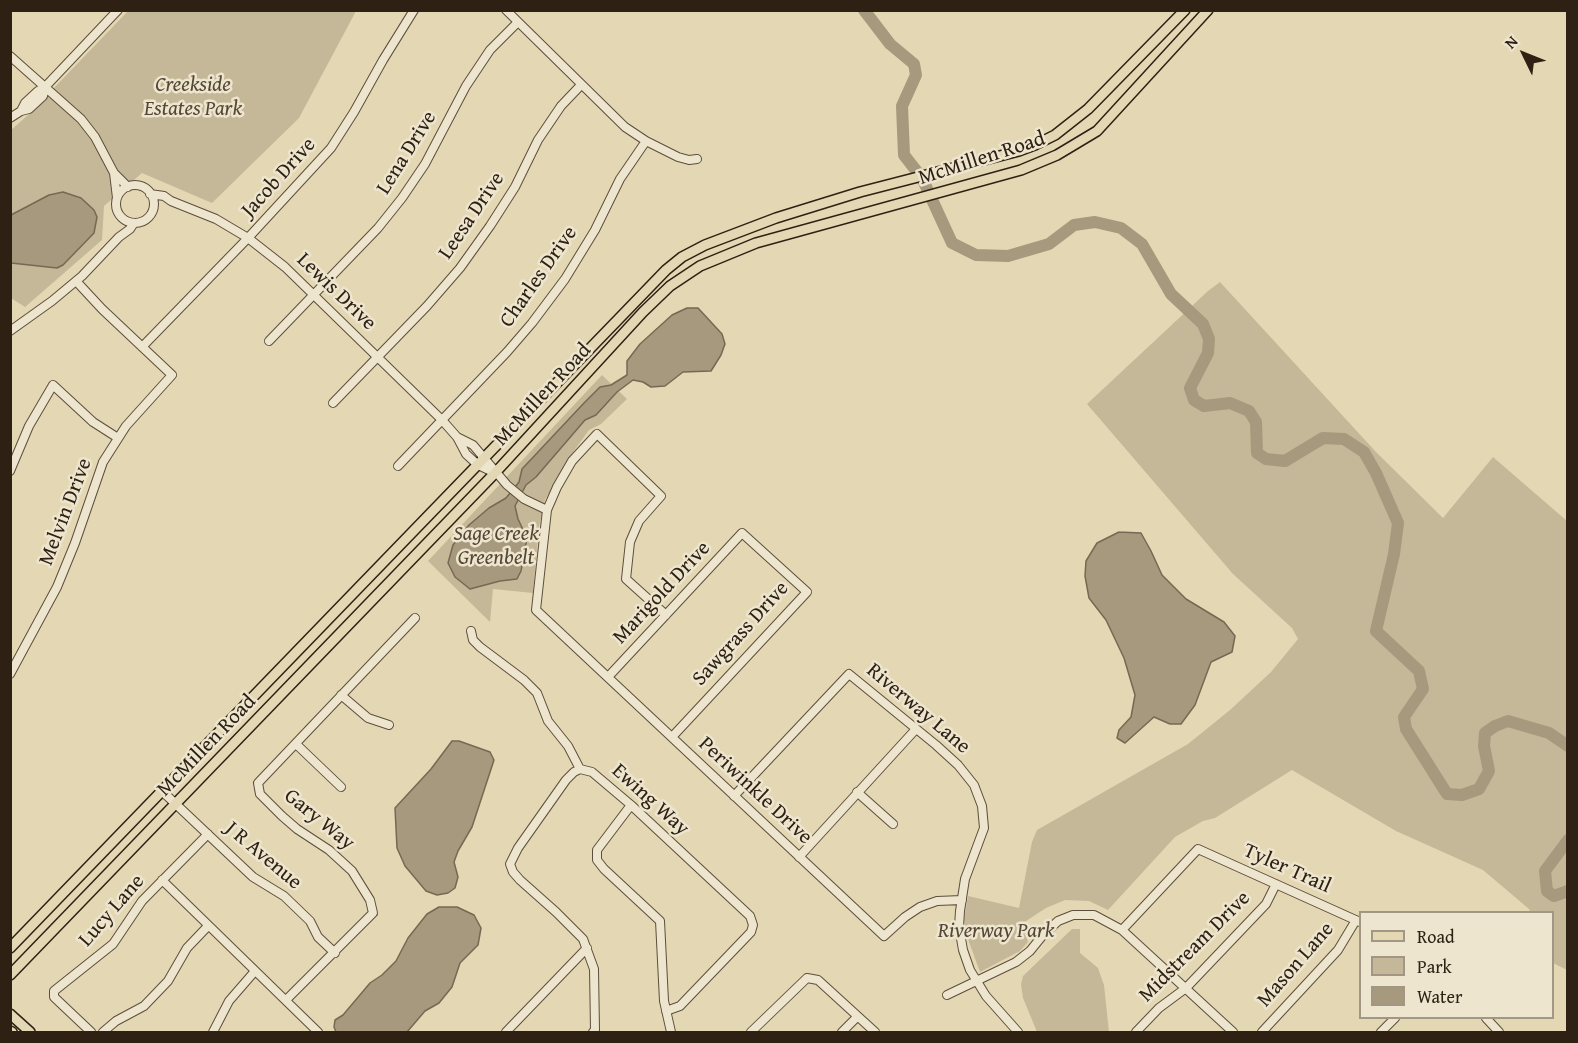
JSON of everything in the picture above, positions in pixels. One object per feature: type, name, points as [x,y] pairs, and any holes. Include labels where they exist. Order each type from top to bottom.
[{"type":"main road","name":"McMillen Road","points":[[10,948],[485,458],[646,288],[666,270],[682,258],[723,237],[860,192],[1018,151],[1055,135],[1088,109],[1185,10]]},
{"type":"main road","name":"McMillen Road","points":[[10,975],[177,805],[495,473],[643,312],[670,286],[700,266],[756,243],[1021,170],[1057,155],[1097,131],[1208,10]]},
{"type":"main road","points":[[10,1014],[30,1032]]},
{"type":"street","points":[[10,118],[21,111],[31,97],[45,87],[118,10]]},
{"type":"street","name":"Jacob Drive","points":[[142,347],[303,181],[331,148],[414,10]]},
{"type":"street","points":[[506,10],[612,116],[646,141],[678,157],[689,160],[697,159]]},
{"type":"street","name":"Lena Drive","points":[[269,340],[378,228],[402,198],[425,164],[466,86],[490,50],[518,22]]},
{"type":"street","points":[[10,56],[81,119],[95,138],[114,173],[128,187]]},
{"type":"street","name":"Leesa Drive","points":[[333,403],[427,306],[460,268],[509,197],[538,140],[561,106],[581,85]]},
{"type":"street","name":"Charles Drive","points":[[398,466],[513,345],[565,279],[595,230],[620,179],[646,141]]},
{"type":"street","points":[[114,173],[118,211],[123,226],[119,237]]},
{"type":"street","points":[[10,331],[76,281],[119,237],[127,233],[134,223],[147,219],[154,207],[154,200],[150,194],[139,186],[128,187],[117,198]]},
{"type":"street","name":"Lewis Drive","points":[[150,194],[164,196],[216,219],[248,238],[285,267],[442,420],[457,437],[466,454],[478,465],[495,473]]},
{"type":"street","points":[[154,207],[171,201]]},
{"type":"street","points":[[122,218],[134,223]]},
{"type":"street","points":[[76,281],[142,347]]},
{"type":"street","name":"Melvin Drive","points":[[10,674],[57,587],[103,462],[126,426],[172,375],[142,347]]},
{"type":"street","points":[[10,471],[29,426],[53,385],[93,422],[118,438]]},
{"type":"street","points":[[548,510],[557,487],[572,461],[597,434],[662,496],[639,520],[630,542],[626,579],[666,615]]},
{"type":"street","name":"Lewis Drive","points":[[457,437],[473,446],[507,486],[524,499],[548,510]]},
{"type":"street","name":"Periwinkle Drive","points":[[548,510],[536,610],[884,936],[920,907],[937,901],[962,900]]},
{"type":"street","name":"Marigold Drive","points":[[608,677],[742,533]]},
{"type":"street","name":"Sawgrass Drive","points":[[672,737],[807,592],[742,533]]},
{"type":"street","name":"Gary Way","points":[[286,1000],[373,913],[370,900],[357,878],[344,863],[297,829],[260,794],[258,783],[415,618]]},
{"type":"street","points":[[471,631],[473,640],[480,647],[524,680],[537,693],[548,721],[568,747],[580,769]]},
{"type":"street","name":"Riverway Lane","points":[[734,796],[849,674],[916,729],[958,765],[974,786],[982,806],[984,828],[965,879],[959,927],[963,950],[970,970],[986,996],[1018,1032]]},
{"type":"street","points":[[341,695],[368,718],[389,725]]},
{"type":"street","points":[[799,857],[916,729]]},
{"type":"street","points":[[296,744],[341,787]]},
{"type":"street","name":"Ewing Way","points":[[593,1032],[595,1030],[594,969],[583,939],[513,872],[510,864],[518,848],[566,780],[580,769],[592,772],[631,805],[750,916],[753,925],[751,932],[680,1006],[666,1011]]},
{"type":"street","name":"J R Avenue","points":[[163,792],[254,877],[284,896],[310,921],[318,937],[335,953]]},
{"type":"street","points":[[857,792],[893,824]]},
{"type":"street","points":[[631,805],[597,850],[597,860],[660,921],[666,1011],[671,1032]]},
{"type":"street","name":"Lucy Lane","points":[[91,1032],[54,997],[54,991],[113,944],[142,902],[208,834]]},
{"type":"street","name":"Tyler Trail","points":[[1122,930],[1198,849],[1358,921]]},
{"type":"street","points":[[162,880],[318,1032]]},
{"type":"street","name":"Midstream Drive","points":[[1136,1032],[1159,1008],[1186,988],[1266,904],[1276,884]]},
{"type":"street","points":[[947,995],[1016,962],[1030,951],[1058,921],[1073,915],[1094,915],[1122,930],[1233,1032]]},
{"type":"street","name":"Mason Lane","points":[[1262,1032],[1338,950],[1358,921]]},
{"type":"street","points":[[104,1032],[116,1021],[144,1006],[168,981],[187,948],[208,926]]},
{"type":"street","points":[[506,1032],[587,948]]},
{"type":"street","points":[[213,1032],[229,1001],[255,971]]},
{"type":"street","points":[[751,1032],[807,978],[818,980],[875,1032]]},
{"type":"street","points":[[842,1032],[857,1017]]},
{"type":"street","points":[[1381,1032],[1393,1019]]},
{"type":"street","points":[[1488,1019],[1499,1032]]},
{"type":"green space","name":"Creekside Estates Park","points":[[128,11],[356,11],[299,118],[212,203],[142,173],[104,206],[102,240],[25,307],[11,298],[10,131]]},
{"type":"green space","name":"Riverway Park","points":[[1220,282],[1376,452],[1443,518],[1493,457],[1567,521],[1567,970],[1554,964],[1554,911],[1530,911],[1483,870],[1396,831],[1292,770],[1215,818],[1203,821],[1175,837],[1108,910],[1089,901],[1065,900],[1046,908],[1023,923],[1028,942],[1020,951],[980,972],[964,920],[968,896],[1019,908],[1032,842],[1037,830],[1188,744],[1230,710],[1271,672],[1298,639],[1292,628],[1233,574],[1087,404]]},
{"type":"green space","name":"Sage Creek Greenbelt","points":[[602,375],[627,399],[601,424],[589,430],[571,455],[545,500],[539,527],[533,593],[493,589],[490,622],[428,561]]},
{"type":"green space","points":[[1072,929],[1080,929],[1080,953],[1098,968],[1104,985],[1109,1032],[1037,1032],[1023,998],[1021,984],[1023,976]]},
{"type":"water","points":[[63,192],[81,198],[94,210],[97,217],[94,233],[63,265],[57,268],[11,263],[11,215],[49,195]]},
{"type":"water","points":[[687,308],[698,308],[722,334],[725,344],[711,371],[683,372],[665,386],[651,387],[633,380],[617,392],[596,415],[585,420],[536,477],[526,485],[515,506],[527,538],[521,571],[517,579],[470,589],[455,577],[448,563],[453,545],[469,525],[489,508],[506,498],[519,482],[522,469],[600,387],[611,385],[627,375],[627,361],[640,344],[672,315]]},
{"type":"water","points":[[1119,532],[1141,533],[1162,575],[1186,599],[1224,622],[1235,636],[1232,652],[1211,662],[1195,705],[1181,724],[1170,724],[1154,717],[1125,743],[1117,738],[1119,730],[1131,717],[1135,695],[1124,658],[1106,620],[1089,598],[1085,576],[1086,561],[1097,543]]},
{"type":"water","points":[[452,741],[459,741],[490,752],[494,760],[472,827],[454,862],[458,877],[455,888],[448,893],[437,895],[426,891],[405,866],[397,848],[395,808],[431,769]]},
{"type":"water","points":[[439,907],[457,907],[474,915],[481,928],[478,945],[460,963],[452,987],[439,1003],[425,1011],[407,1032],[336,1032],[335,1020],[343,1015],[370,983],[396,961],[408,938],[427,914]]},
{"type":"waterway","points":[[864,10],[890,44],[914,64],[916,75],[902,106],[904,155],[918,173]]},
{"type":"waterway","points":[[923,180],[952,243],[976,255],[1008,256],[1049,244],[1074,225],[1095,222],[1121,228],[1142,244],[1171,294],[1203,324],[1209,339],[1208,353],[1190,388],[1194,400],[1204,406],[1230,403],[1249,411],[1256,422],[1257,453],[1266,459],[1285,461],[1323,438],[1344,439],[1364,452],[1398,523],[1394,554],[1376,631],[1419,671],[1423,689],[1404,717],[1406,729],[1447,794],[1462,795],[1479,789],[1489,771],[1484,746],[1485,733],[1495,726],[1508,721],[1549,733],[1568,746]]},
{"type":"waterway","points":[[1568,840],[1545,871],[1547,891],[1554,896],[1568,891]]}]
